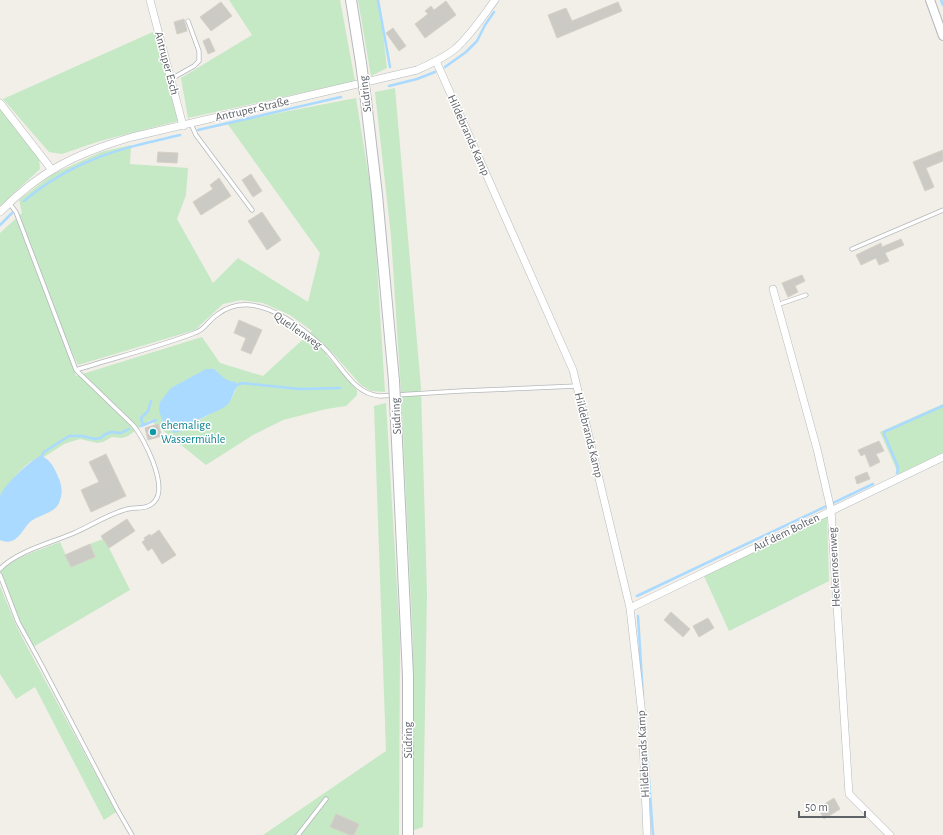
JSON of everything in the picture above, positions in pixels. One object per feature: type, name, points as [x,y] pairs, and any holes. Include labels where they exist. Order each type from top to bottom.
[{"type":"main road","name":"Südring","points":[[351,0],[361,63],[377,195],[394,381],[408,676],[408,835]]},
{"type":"street","name":"Antruper Esch","points":[[150,0],[171,78],[187,125]]},
{"type":"street","name":"Antruper Straße","points":[[0,212],[24,190],[52,170],[101,146],[416,70],[436,61],[455,49],[471,32],[495,0]]},
{"type":"street","points":[[930,0],[942,33]]},
{"type":"street","name":"Hildebrands Kamp","points":[[436,61],[570,363],[577,386],[630,608],[642,715],[647,835]]},
{"type":"street","points":[[0,103],[52,170]]},
{"type":"street","name":"Heckenrosenweg","points":[[773,289],[817,449],[831,510],[849,794],[890,835]]},
{"type":"street","name":"Auf dem Bolten","points":[[630,608],[943,457]]},
{"type":"lane","points":[[171,78],[194,66],[199,61],[199,51],[188,21]]},
{"type":"lane","points":[[187,125],[252,210]]},
{"type":"lane","points":[[0,569],[9,560],[20,554],[74,533],[123,510],[147,507],[156,500],[159,487],[149,450],[139,432],[76,370],[16,212],[9,203]]},
{"type":"lane","points":[[852,250],[943,210]]},
{"type":"lane","points":[[778,304],[806,294]]},
{"type":"lane","name":"Quellenweg","points":[[76,370],[201,331],[218,314],[230,307],[244,304],[259,306],[275,312],[307,333],[326,349],[355,385],[365,393],[372,396],[577,386]]},
{"type":"lane","points":[[0,575],[18,622],[132,835]]},
{"type":"lane","points":[[298,835],[326,799]]},
{"type":"green space","points":[[229,0],[340,0],[355,81],[188,118],[181,78],[252,35]]},
{"type":"green space","points":[[358,0],[379,0],[387,68],[371,76]]},
{"type":"green space","points":[[155,31],[178,121],[100,141],[62,154],[49,152],[3,99]]},
{"type":"green space","points":[[395,88],[421,388],[427,593],[423,827],[411,831],[413,643],[401,391],[391,236],[375,92]]},
{"type":"green space","points":[[356,98],[373,203],[385,392],[371,391],[361,385],[330,350],[326,355],[357,390],[357,395],[346,406],[326,409],[283,420],[253,435],[206,465],[150,420],[128,436],[122,438],[112,437],[103,442],[97,443],[80,439],[64,444],[44,457],[32,461],[13,478],[0,496],[0,233],[22,213],[19,200],[53,174],[101,152],[131,145],[130,164],[188,168],[186,195],[177,219],[213,283],[238,258],[308,302],[320,253],[227,123]],"holes":[[[241,300],[263,303],[290,315],[312,331],[263,376],[220,363],[202,337],[76,376],[70,348],[78,365],[195,330],[223,304]],[[218,373],[226,380],[236,382],[237,387],[231,400],[186,429],[183,381]]]},
{"type":"green space","points":[[0,108],[39,159],[40,169],[0,206]]},
{"type":"green space","points":[[386,403],[400,638],[399,835],[263,835],[386,751],[374,406]]},
{"type":"green space","points":[[943,404],[943,454],[899,475],[880,432]]},
{"type":"green space","points":[[827,516],[829,581],[729,631],[704,576]]},
{"type":"green space","points":[[103,539],[130,590],[33,647],[17,616],[0,571],[0,567],[28,554],[60,542],[71,567],[95,557],[90,544]]},
{"type":"green space","points":[[0,586],[25,643],[116,812],[104,820],[35,687],[16,699],[0,674]]},
{"type":"water","points":[[206,369],[214,369],[226,379],[236,382],[237,387],[227,405],[175,433],[164,426],[159,410],[160,402],[171,388]]},
{"type":"water","points":[[40,456],[47,459],[51,463],[60,481],[62,492],[58,504],[52,511],[31,521],[12,541],[8,542],[0,540],[0,496],[2,491],[18,474]]},
{"type":"building","points":[[446,1],[456,15],[425,38],[415,24],[428,14],[425,11],[431,6],[434,10]]},
{"type":"building","points":[[221,2],[232,16],[211,31],[200,17]]},
{"type":"building","points":[[618,2],[622,11],[557,38],[548,15],[566,8],[572,21]]},
{"type":"building","points":[[184,19],[187,31],[177,34],[174,22]]},
{"type":"building","points":[[393,28],[406,46],[399,51],[386,33]]},
{"type":"building","points":[[209,38],[215,51],[208,54],[203,41]]},
{"type":"building","points":[[943,150],[943,161],[926,168],[934,187],[925,191],[913,162]]},
{"type":"building","points":[[158,152],[178,153],[177,163],[157,162]]},
{"type":"building","points":[[251,174],[262,191],[253,197],[242,180]]},
{"type":"building","points":[[219,178],[231,196],[201,215],[193,202],[213,189],[210,185]]},
{"type":"building","points":[[262,212],[281,240],[267,250],[248,221]]},
{"type":"building","points":[[901,239],[904,245],[885,253],[889,261],[879,265],[876,258],[861,265],[856,255],[881,243],[882,247]]},
{"type":"building","points":[[802,275],[805,281],[795,286],[798,292],[788,297],[782,283]]},
{"type":"building","points":[[239,320],[262,330],[251,354],[241,350],[246,338],[234,333]]},
{"type":"building","name":"ehemalige Wassermühle","points":[[158,424],[162,436],[148,440],[145,428]]},
{"type":"building","points":[[879,441],[884,451],[876,454],[880,462],[870,467],[865,454],[861,456],[858,450]]},
{"type":"building","points":[[106,454],[126,496],[91,512],[81,490],[99,482],[89,462]]},
{"type":"building","points":[[867,472],[870,479],[857,484],[855,477]]},
{"type":"building","points":[[127,519],[135,531],[109,548],[101,536]]},
{"type":"building","points":[[159,530],[176,555],[162,564],[152,548],[148,551],[142,542],[145,540],[144,538],[150,534],[151,536]]},
{"type":"building","points":[[90,544],[95,557],[71,567],[65,555]]},
{"type":"building","points":[[671,612],[690,629],[683,637],[664,620]]},
{"type":"building","points":[[708,618],[714,628],[699,637],[693,626]]},
{"type":"building","points":[[834,798],[840,809],[824,819],[818,808]]},
{"type":"building","points":[[336,814],[359,824],[354,835],[350,835],[330,827]]},
{"type":"waterway","points":[[378,0],[390,67]]},
{"type":"waterway","points":[[941,0],[943,5]]},
{"type":"waterway","points":[[445,67],[466,52],[477,41],[494,12]]},
{"type":"waterway","points":[[389,86],[417,79],[435,72]]},
{"type":"waterway","points":[[198,130],[341,97]]},
{"type":"waterway","points":[[24,201],[61,175],[79,165],[137,145],[180,135]]},
{"type":"waterway","points":[[0,225],[12,213]]},
{"type":"waterway","points":[[234,386],[242,383],[299,389],[340,388]]},
{"type":"waterway","points":[[143,425],[141,418],[148,411],[151,401]]},
{"type":"waterway","points":[[897,473],[898,467],[884,432],[943,406]]},
{"type":"waterway","points":[[141,426],[156,420]]},
{"type":"waterway","points":[[40,459],[44,452],[69,436],[82,436],[95,439],[101,438],[111,432],[121,433],[129,429]]},
{"type":"waterway","points":[[637,596],[873,484]]},
{"type":"waterway","points":[[638,616],[643,697]]},
{"type":"waterway","points":[[646,738],[653,835]]},
{"type":"place","name":"ehemalige Wassermühle","points":[[153,432]]}]
